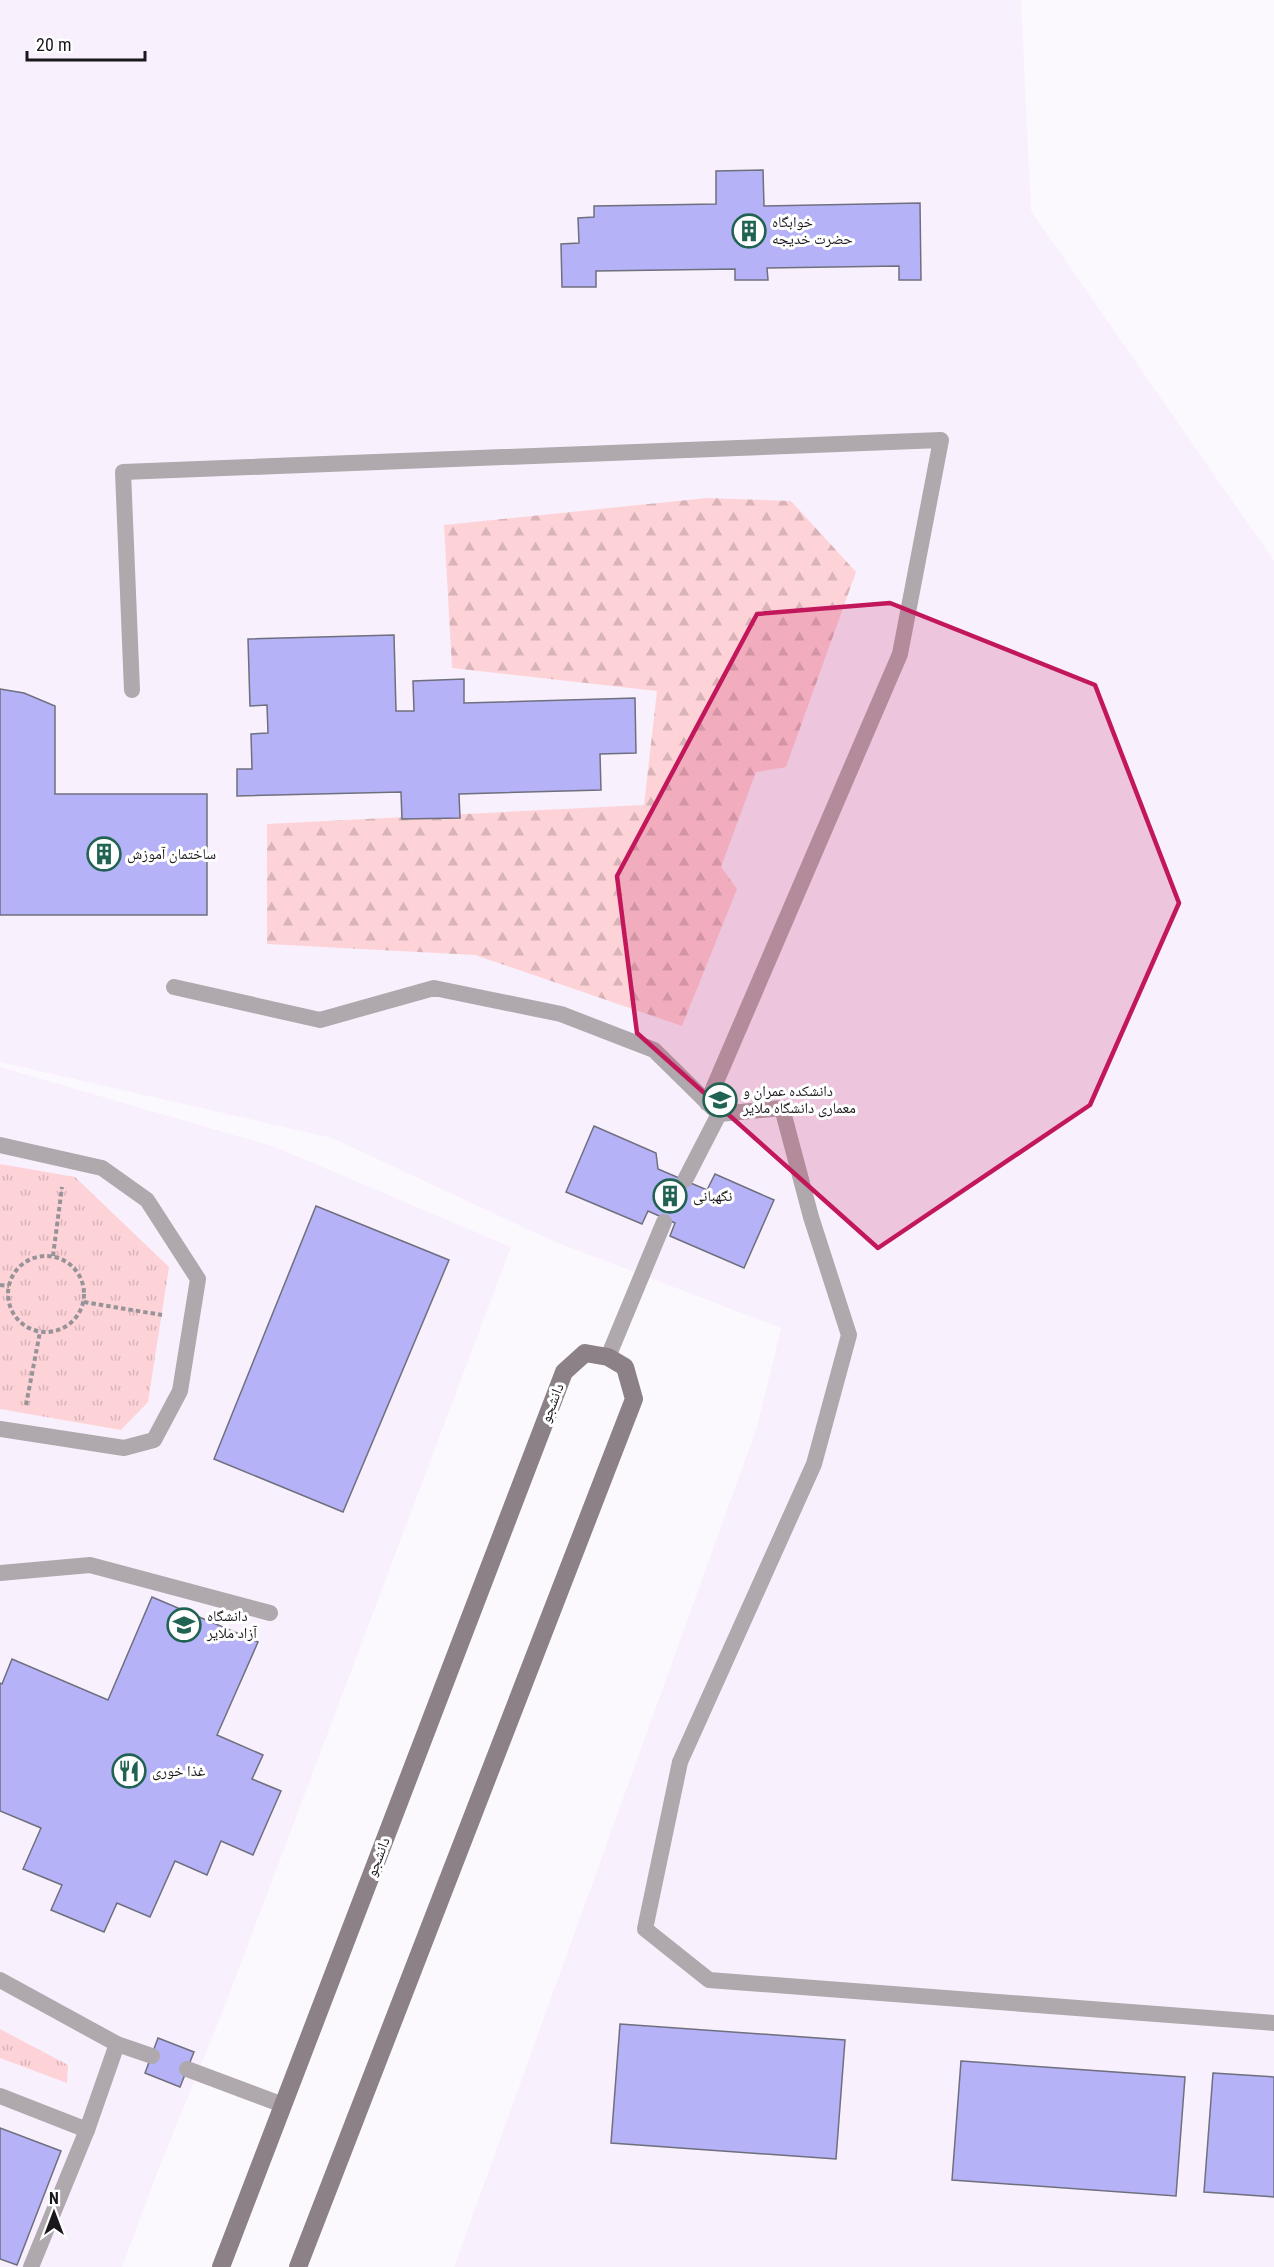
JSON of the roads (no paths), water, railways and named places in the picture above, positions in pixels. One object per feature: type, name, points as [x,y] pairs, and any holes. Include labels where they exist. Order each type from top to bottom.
[{"type":"main road","name":"دانشجو","points":[[221,2267],[564,1371],[585,1353],[608,1357]]},
{"type":"main road","points":[[298,2267],[634,1399],[625,1367],[608,1357]]},
{"type":"lane","points":[[132,690],[123,472],[941,440],[900,654],[685,1180]]},
{"type":"lane","points":[[174,987],[320,1020],[434,988],[561,1014],[654,1050],[713,1108],[782,1108],[811,1218],[849,1335],[814,1464],[680,1761],[645,1929],[709,1980],[1274,2023]]},
{"type":"lane","points":[[0,1145],[102,1168],[147,1200],[198,1279],[180,1391],[154,1440],[124,1448],[0,1430]]},
{"type":"lane","points":[[608,1357],[664,1222]]},
{"type":"lane","points":[[0,1573],[90,1564],[270,1613]]},
{"type":"lane","points":[[0,1980],[117,2044],[152,2056]]},
{"type":"lane","points":[[32,2267],[87,2130],[117,2044]]},
{"type":"lane","points":[[188,2069],[284,2105]]},
{"type":"lane","points":[[0,2096],[87,2130]]},
{"type":"place","name":"خوابگاه حضرت خدیجه","points":[[749,231]]},
{"type":"place","name":"ساختمان آموزش","points":[[104,854]]},
{"type":"place","name":"دانشکده عمران و معماری دانشگاه ملایر","points":[[720,1100]]},
{"type":"place","name":"نگهبانی","points":[[670,1196]]},
{"type":"place","name":"دانشگاه آزاد ملایر","points":[[184,1625]]},
{"type":"place","name":"غذا خوری","points":[[129,1771]]}]
